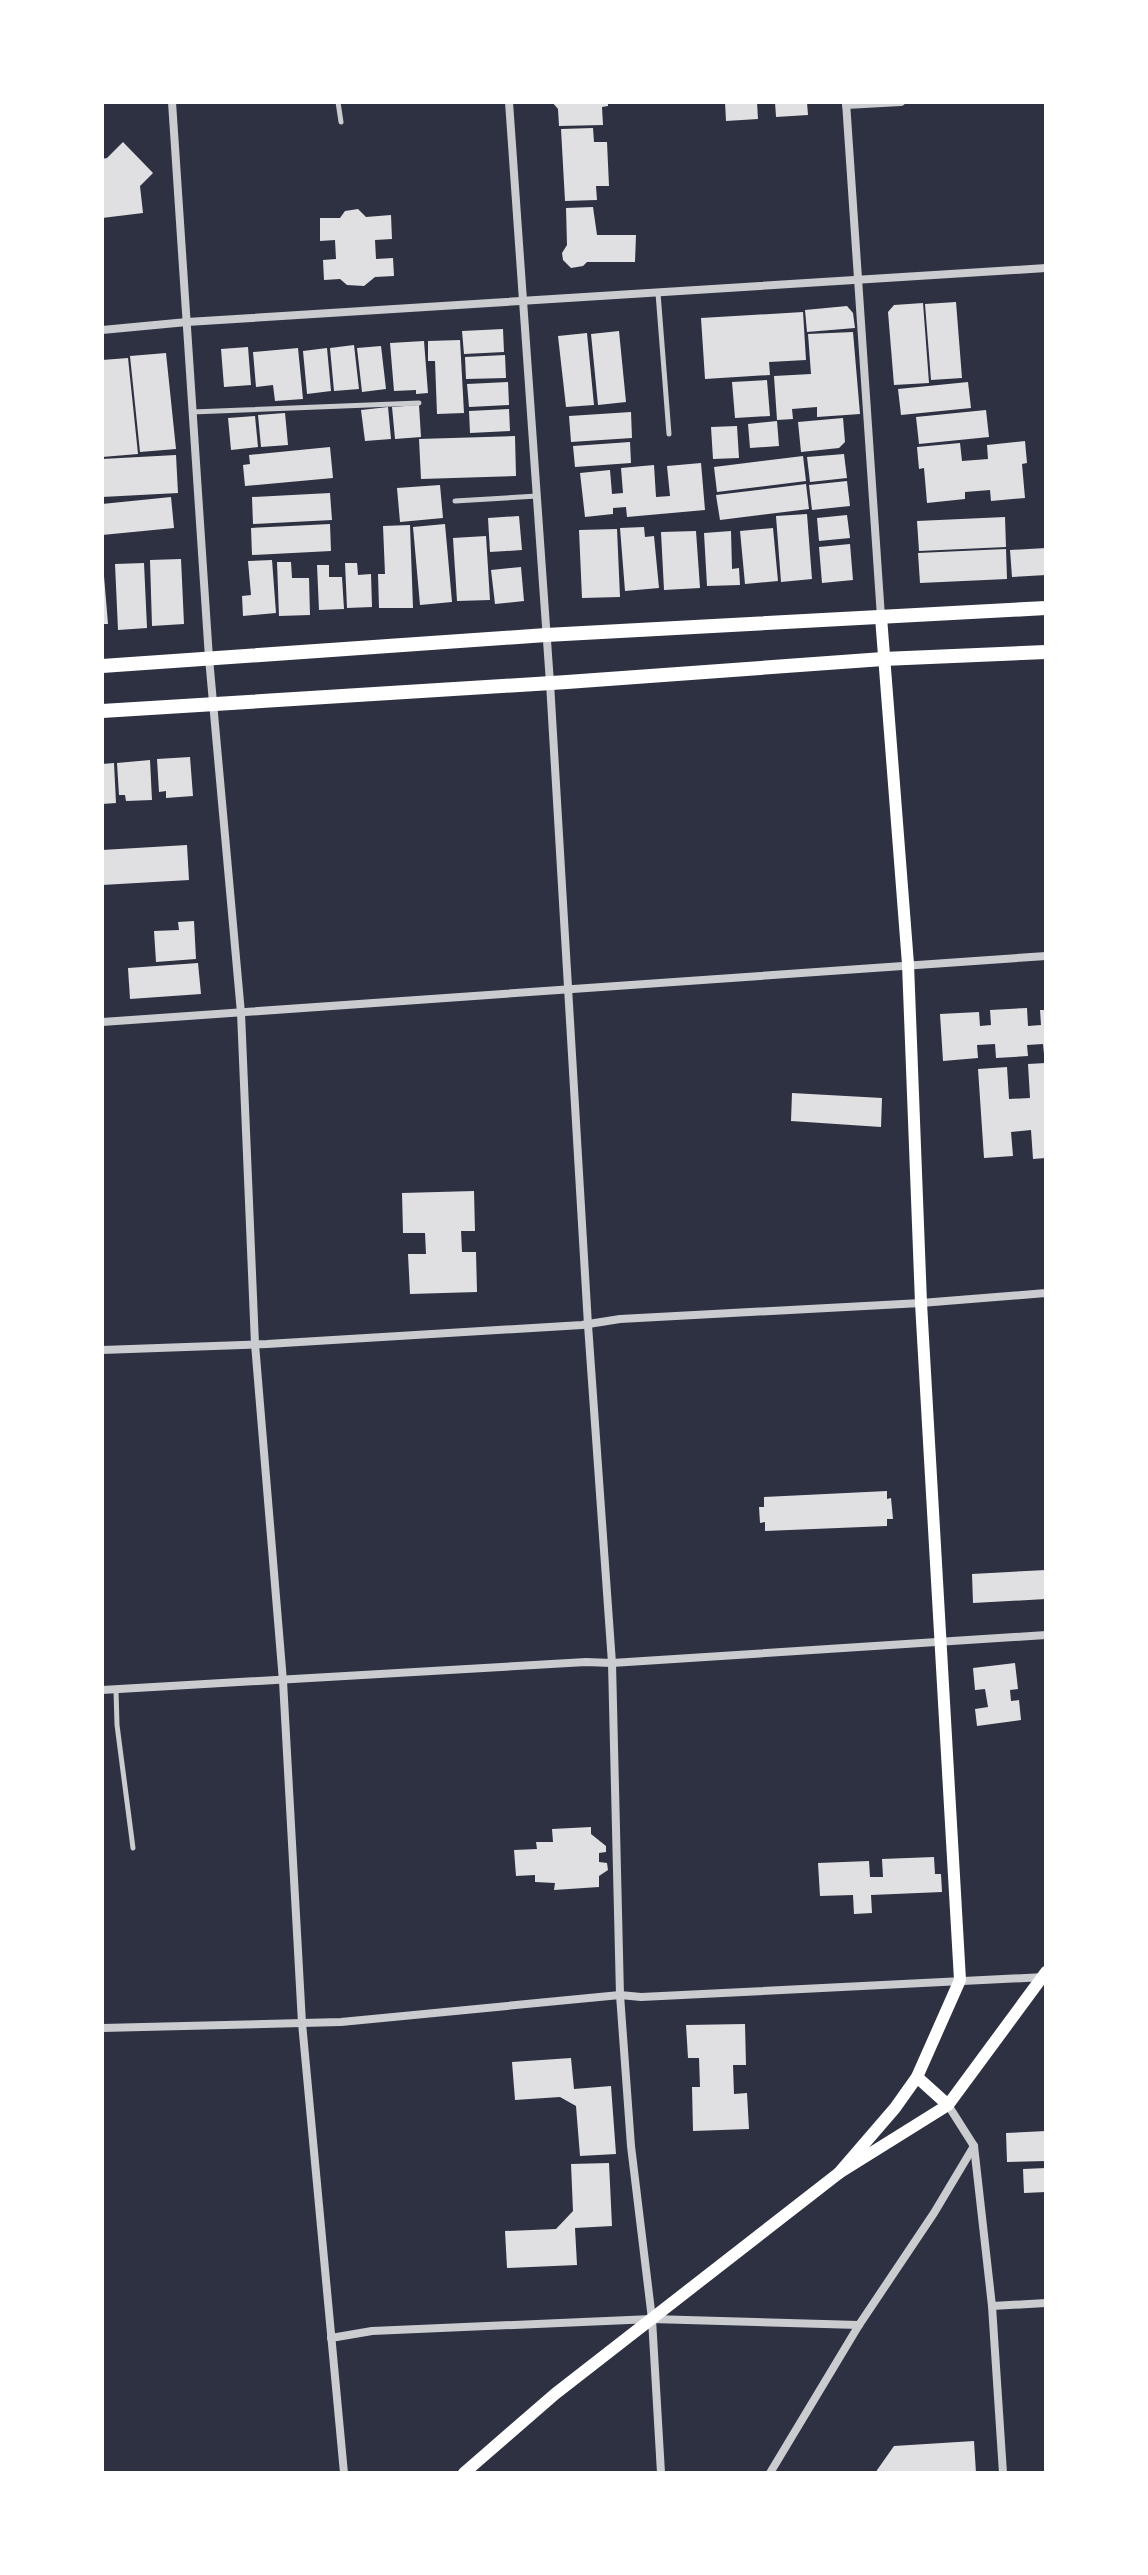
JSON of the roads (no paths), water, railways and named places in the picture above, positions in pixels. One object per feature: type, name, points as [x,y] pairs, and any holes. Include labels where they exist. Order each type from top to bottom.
[{"type":"main road","points":[[102,666],[546,635],[1046,608]]},
{"type":"main road","points":[[839,2173],[895,2108],[917,2077],[960,1980],[943,1642],[921,1303],[908,964],[881,617]]},
{"type":"main road","points":[[102,711],[883,659],[1046,652]]},
{"type":"main road","points":[[464,2473],[555,2394],[839,2173],[948,2105],[1045,1975]]},
{"type":"main road","points":[[917,2077],[948,2105]]},
{"type":"street","points":[[172,102],[209,658],[241,1013],[255,1344],[283,1681],[302,2023],[344,2473]]},
{"type":"street","points":[[509,102],[550,683],[588,1325],[612,1663],[620,1995],[631,2146],[652,2319],[661,2473]]},
{"type":"street","points":[[881,617],[846,104],[901,102]]},
{"type":"street","points":[[102,330],[187,322],[1046,268]]},
{"type":"street","points":[[102,1022],[1046,956]]},
{"type":"street","points":[[102,1350],[588,1325],[620,1319],[1046,1293]]},
{"type":"street","points":[[102,1690],[612,1663],[1046,1635]]},
{"type":"street","points":[[102,2028],[302,2023],[620,1995],[641,1997],[1045,1975]]},
{"type":"street","points":[[948,2105],[974,2146],[992,2306],[1003,2473]]},
{"type":"street","points":[[770,2473],[859,2325],[934,2213],[974,2146]]},
{"type":"street","points":[[992,2306],[1046,2303]]},
{"type":"street","points":[[331,2338],[372,2331],[652,2319],[859,2325]]},
{"type":"lane","points":[[338,102],[341,122]]},
{"type":"lane","points":[[658,293],[669,434]]},
{"type":"lane","points":[[191,412],[419,403]]},
{"type":"lane","points":[[455,501],[537,496]]},
{"type":"lane","points":[[116,1690],[117,1725],[133,1848]]}]
